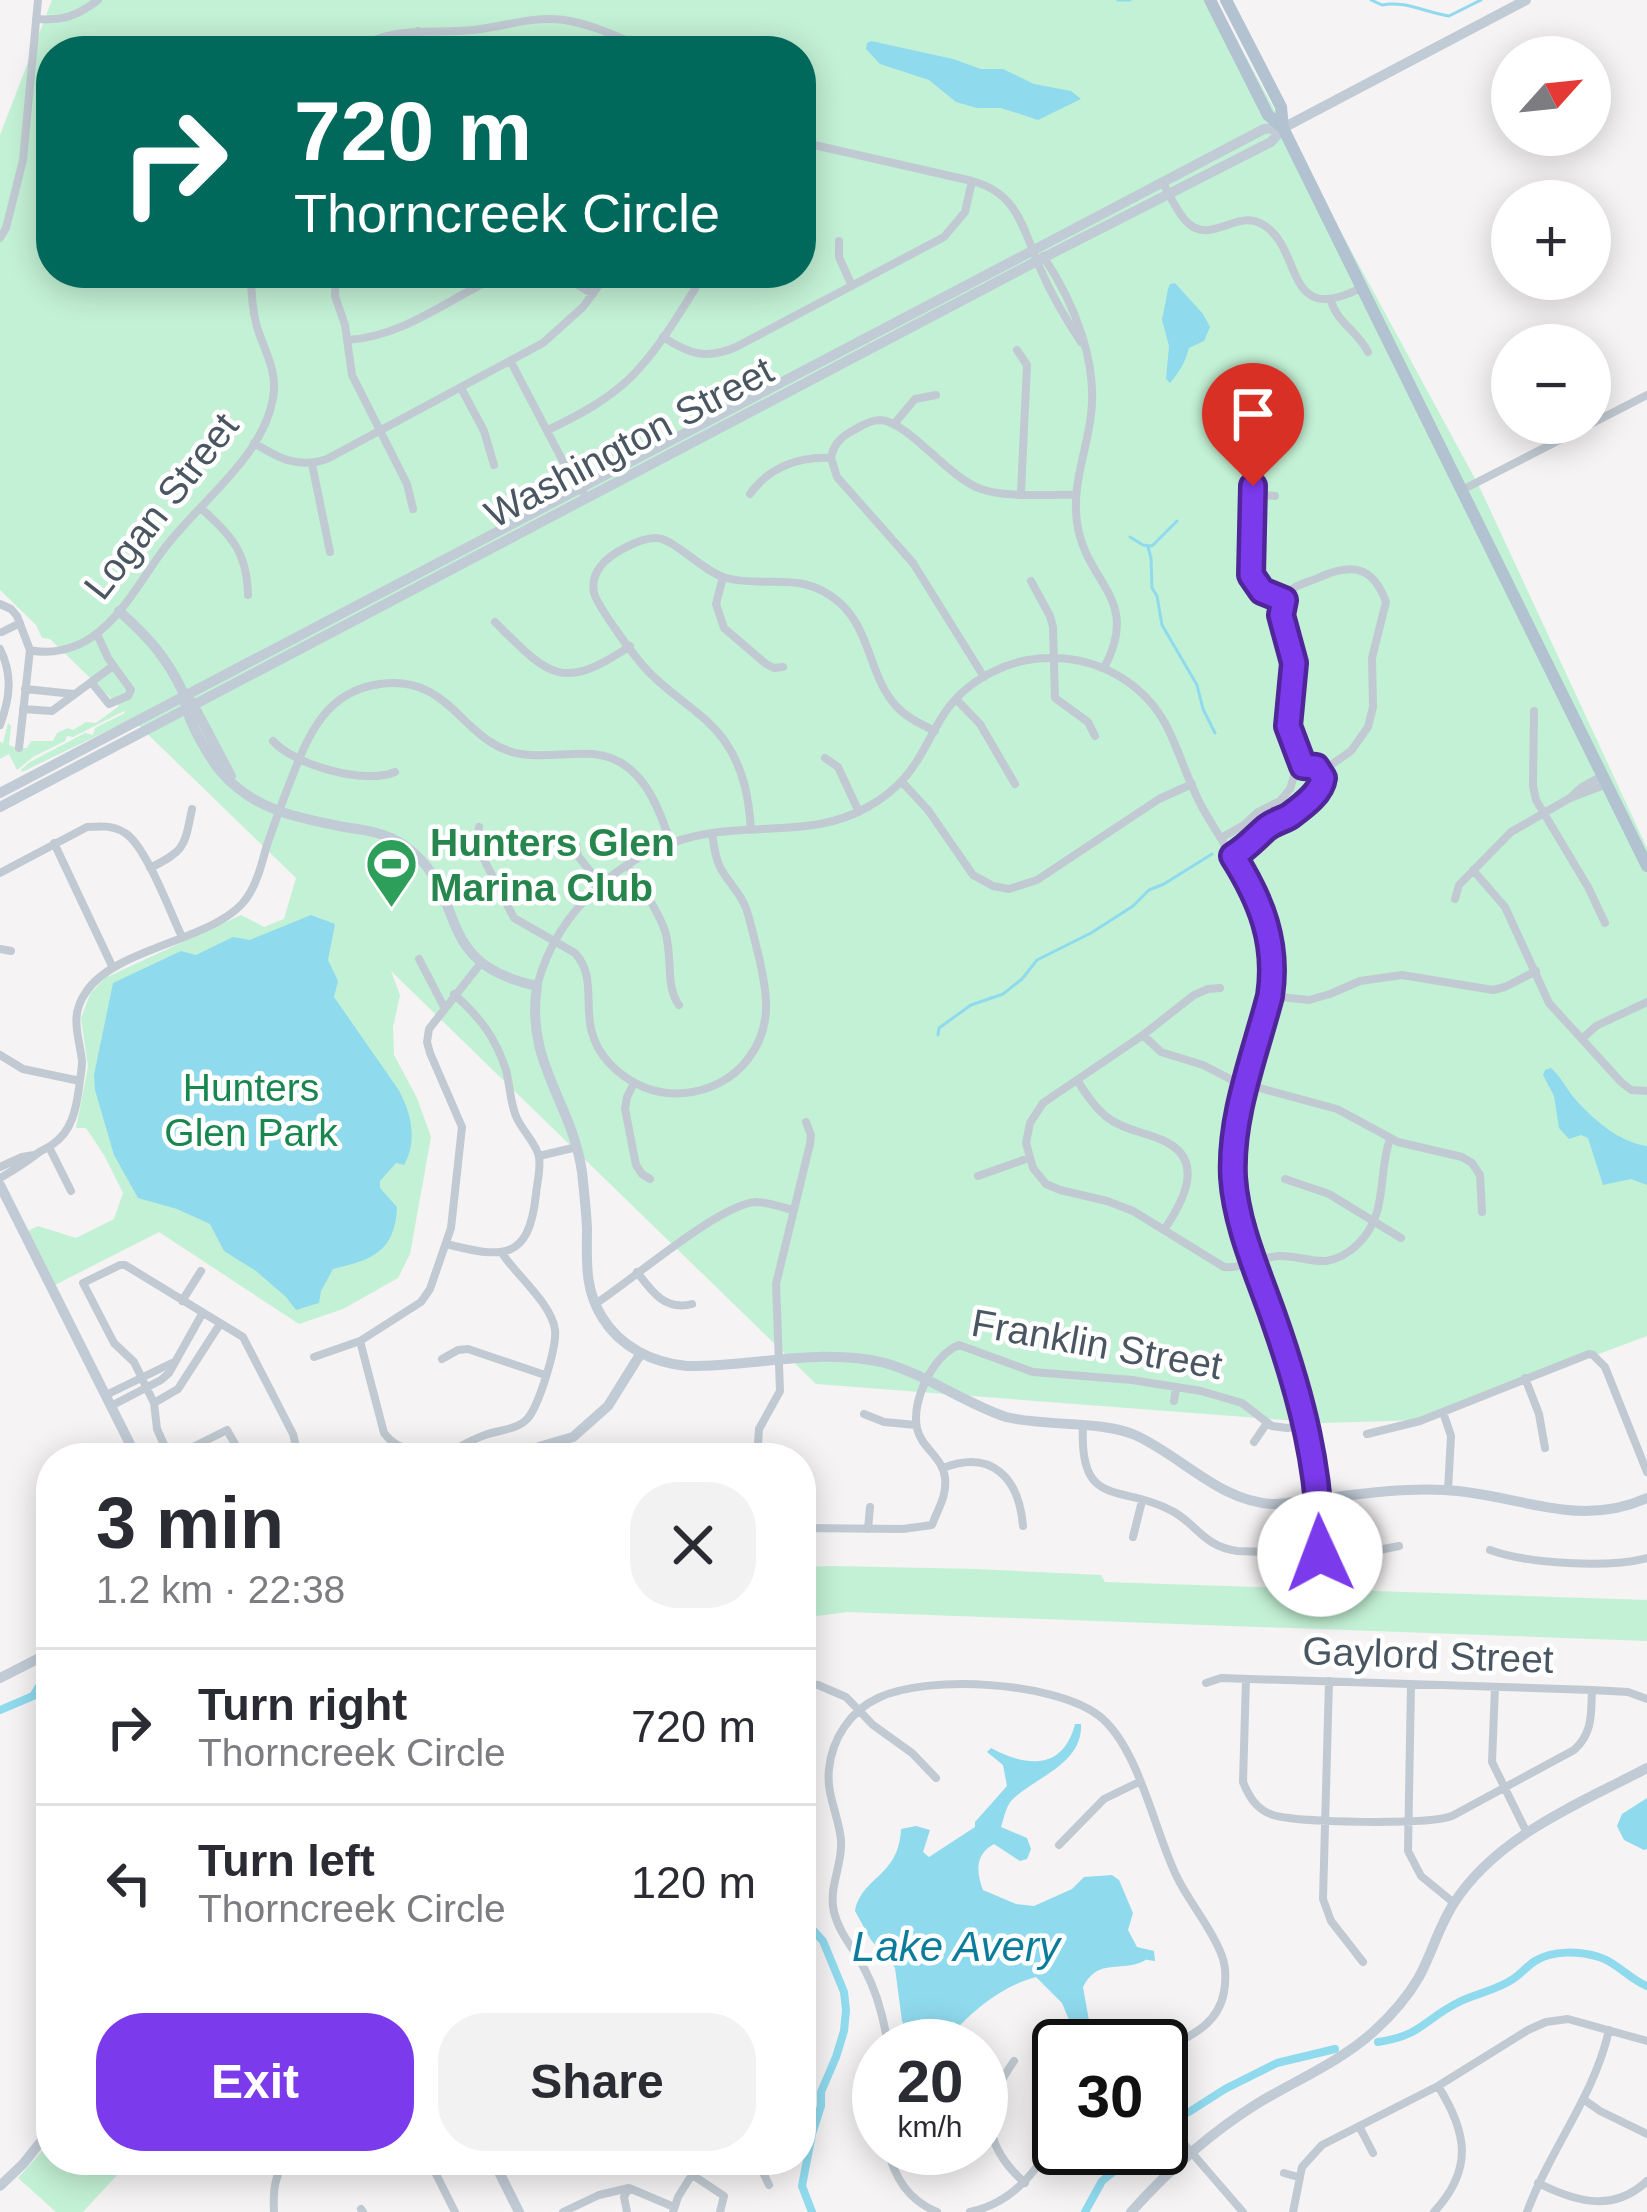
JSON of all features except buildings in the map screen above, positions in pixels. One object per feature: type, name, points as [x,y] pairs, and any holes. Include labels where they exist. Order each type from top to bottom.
[{"type":"main road","points":[[1210,0],[1268,116],[1283,128]]},
{"type":"main road","points":[[1226,0],[1281,107],[1283,128],[1647,866]]},
{"type":"street","points":[[0,238],[23,160],[38,0]]},
{"type":"street","points":[[36,19],[73,17],[98,0]]},
{"type":"street","name":"Washington Street","points":[[2,797],[1166,188],[1271,142],[1283,128],[1526,0]]},
{"type":"street","points":[[386,36],[550,19],[613,36]]},
{"type":"street","points":[[418,31],[418,36]]},
{"type":"street","points":[[816,145],[994,189],[1006,199],[1039,256],[1084,347],[1091,373],[1092,408],[1076,495],[1077,522],[1117,614],[1115,644],[1104,668]]},
{"type":"street","points":[[663,337],[698,360],[736,347],[950,232],[965,212],[972,181]]},
{"type":"street","points":[[1166,188],[1183,217],[1198,230],[1243,220],[1263,224],[1310,295],[1330,301],[1361,288]]},
{"type":"street","points":[[839,241],[839,257],[852,286]]},
{"type":"street","name":"Logan Street","points":[[30,650],[67,648],[97,634],[254,443],[271,407],[274,379],[253,310],[252,288]]},
{"type":"street","points":[[335,288],[356,385],[407,484],[413,509]]},
{"type":"street","points":[[348,340],[395,331],[477,288]]},
{"type":"street","points":[[582,288],[593,295]]},
{"type":"street","points":[[254,443],[285,461],[312,464],[327,459],[511,362],[559,330],[598,288]]},
{"type":"street","points":[[548,430],[606,404],[663,337],[695,288]]},
{"type":"street","points":[[1330,301],[1368,352]]},
{"type":"street","points":[[1017,350],[1027,365],[1021,493]]},
{"type":"street","points":[[511,362],[567,469],[585,493]]},
{"type":"street","points":[[461,388],[484,431],[494,465]]},
{"type":"street","points":[[894,424],[915,399],[936,395]]},
{"type":"street","points":[[1461,491],[1647,395]]},
{"type":"street","points":[[1239,405],[1230,431],[1252,474],[1251,575],[1262,591],[1284,600]]},
{"type":"street","points":[[984,677],[914,563],[837,477],[833,448],[866,423],[882,420],[981,489],[1076,495]]},
{"type":"street","points":[[750,494],[761,479],[793,462],[831,458]]},
{"type":"street","points":[[312,464],[331,552]]},
{"type":"street","points":[[565,497],[567,469]]},
{"type":"street","points":[[975,501],[981,489]]},
{"type":"street","name":"Washington Street","points":[[188,703],[565,497],[585,493]]},
{"type":"street","points":[[1252,494],[1276,496]]},
{"type":"street","points":[[201,508],[239,548],[248,595]]},
{"type":"street","points":[[751,830],[744,778],[723,739],[647,670],[597,600],[594,578],[606,560],[623,550],[666,535],[701,567],[723,577],[796,581],[820,590],[843,605],[859,626],[888,695],[902,712],[934,731]]},
{"type":"street","points":[[1303,766],[1288,726],[1294,663],[1281,615],[1284,600],[1296,586],[1347,568],[1370,576],[1386,602],[1372,658],[1373,707],[1368,727],[1351,751],[1321,772]]},
{"type":"street","points":[[796,581],[798,569]]},
{"type":"street","points":[[584,573],[594,578]]},
{"type":"street","points":[[723,577],[716,604],[724,628],[766,664],[783,668]]},
{"type":"street","points":[[1030,581],[1052,622],[1055,698],[1088,722],[1095,736]]},
{"type":"street","points":[[0,604],[11,609],[30,650],[19,748]]},
{"type":"street","points":[[119,611],[159,649],[216,765],[250,798],[293,818],[375,832],[397,841],[432,874],[460,938],[481,963],[509,980],[537,986]]},
{"type":"street","points":[[495,622],[538,664],[556,672],[578,674],[595,669],[630,646]]},
{"type":"street","points":[[0,725],[10,680],[0,647],[1,630],[20,623]]},
{"type":"street","points":[[92,682],[109,704],[131,690],[97,634]]},
{"type":"street","points":[[1320,1554],[1318,1500],[1307,1425],[1239,1216],[1233,1180],[1234,1142],[1270,996],[1272,955],[1266,922],[1255,892],[1205,814],[1168,729],[1154,705],[1129,682],[1081,661],[1054,658],[1010,664],[956,699],[916,764],[881,800],[859,812],[813,825],[712,833],[671,844],[627,865],[573,914],[555,941],[537,986],[533,1009],[537,1044],[577,1148],[587,1227],[586,1269],[596,1304],[614,1333],[641,1353],[687,1366],[854,1358],[886,1364],[1006,1418],[1129,1432],[1227,1492],[1252,1502],[1275,1504],[1318,1500],[1448,1490],[1582,1513],[1612,1510],[1647,1498]]},
{"type":"street","points":[[23,709],[52,711],[113,666]]},
{"type":"street","points":[[409,685],[411,672]]},
{"type":"street","points":[[0,1167],[49,1147],[72,1120],[82,1064],[76,1013],[92,983],[242,904],[255,883],[313,728],[337,701],[367,687],[409,685],[440,697],[481,736],[512,752],[593,754],[621,763],[649,788],[671,844]]},
{"type":"street","points":[[25,689],[75,694]]},
{"type":"street","points":[[956,699],[980,724],[1015,784]]},
{"type":"street","points":[[1534,711],[1533,786],[1542,813],[1588,886],[1605,923]]},
{"type":"street","points":[[273,741],[282,751],[323,768],[375,777],[395,772]]},
{"type":"street","points":[[825,758],[838,767],[859,812]]},
{"type":"street","points":[[1221,838],[1280,801],[1303,766],[1321,772],[1323,785],[1318,793],[1294,813],[1270,824],[1233,856]]},
{"type":"street","points":[[1455,899],[1459,885],[1511,832],[1582,787],[1605,780]]},
{"type":"street","points":[[902,782],[928,810],[973,875],[1009,889],[1037,880],[1159,799],[1192,784]]},
{"type":"street","points":[[150,868],[182,848],[192,809]]},
{"type":"street","points":[[116,829],[119,816]]},
{"type":"street","points":[[0,873],[87,827],[116,829],[135,842],[182,937]]},
{"type":"street","points":[[479,827],[477,846],[513,916],[575,952],[586,968],[588,1019],[598,1048],[634,1083],[674,1094],[713,1086],[744,1064],[763,1032],[768,1010],[766,983],[746,907],[721,869],[712,833]]},
{"type":"street","points":[[575,838],[578,856],[601,884]]},
{"type":"street","points":[[54,843],[113,968]]},
{"type":"street","points":[[627,865],[664,929],[672,962],[671,989],[679,1005]]},
{"type":"street","points":[[1472,871],[1505,907],[1549,1003],[1627,1088],[1647,1091]]},
{"type":"street","points":[[419,959],[444,1007]]},
{"type":"street","points":[[314,1357],[360,1341],[427,1296],[451,1228],[462,1127],[427,1042],[433,1021],[481,963]]},
{"type":"street","points":[[1270,996],[1309,1000],[1360,981],[1402,975],[1492,990],[1536,971]]},
{"type":"street","points":[[1220,988],[1194,995],[1043,1103],[1027,1132],[1029,1158],[1036,1173],[1054,1188],[1118,1204],[1224,1267],[1237,1268],[1276,1256],[1317,1261],[1336,1259],[1357,1246],[1375,1222],[1390,1139]]},
{"type":"street","points":[[446,1244],[490,1254],[502,1253],[522,1240],[534,1220],[539,1156],[515,1114],[506,1071],[486,1027],[454,994]]},
{"type":"street","points":[[1582,1039],[1596,1026],[1647,1002]]},
{"type":"street","points":[[1143,1035],[1161,1052],[1203,1065],[1222,1077],[1337,1109],[1390,1139],[1469,1161],[1481,1180],[1482,1211]]},
{"type":"street","points":[[0,1055],[23,1069],[80,1081]]},
{"type":"street","points":[[1077,1080],[1107,1118],[1169,1143],[1180,1155],[1187,1189],[1164,1230]]},
{"type":"street","points":[[634,1083],[625,1105],[631,1142],[637,1167],[650,1179]]},
{"type":"street","points":[[758,1443],[759,1429],[780,1390],[776,1284],[810,1144],[806,1122]]},
{"type":"street","points":[[49,1147],[71,1191]]},
{"type":"street","points":[[539,1156],[577,1148]]},
{"type":"street","points":[[35,1154],[0,1181],[4,1198],[130,1443]]},
{"type":"street","points":[[978,1176],[1029,1158]]},
{"type":"street","points":[[1285,1179],[1329,1194],[1401,1238]]},
{"type":"street","points":[[596,1304],[735,1208],[759,1202],[793,1210]]},
{"type":"street","points":[[468,1443],[527,1419],[555,1343],[553,1322],[502,1253]]},
{"type":"street","points":[[163,1443],[154,1403],[134,1362],[114,1343],[83,1283],[120,1264],[243,1337],[295,1443]]},
{"type":"street","points":[[182,1300],[201,1271]]},
{"type":"street","points":[[638,1272],[661,1300],[676,1307],[692,1304]]},
{"type":"street","points":[[109,1401],[147,1388],[169,1373],[202,1314]]},
{"type":"street","points":[[154,1403],[178,1390],[220,1324]]},
{"type":"street","points":[[360,1341],[387,1438],[393,1443]]},
{"type":"street","name":"Franklin Street","points":[[927,1381],[944,1353],[964,1345],[1033,1372],[1132,1380],[1234,1399],[1277,1427],[1307,1425]]},
{"type":"street","points":[[442,1359],[468,1349],[544,1376]]},
{"type":"street","points":[[558,1443],[576,1435],[608,1406],[641,1353]]},
{"type":"street","points":[[1366,1434],[1411,1424],[1593,1355],[1605,1367],[1647,1472]]},
{"type":"street","points":[[109,1401],[173,1363]]},
{"type":"street","points":[[1525,1378],[1545,1448]]},
{"type":"street","points":[[816,1528],[932,1525],[944,1497],[944,1468],[916,1425],[918,1402],[927,1381]]},
{"type":"street","points":[[1174,1400],[1176,1388]]},
{"type":"street","points":[[1443,1412],[1451,1436],[1448,1490]]},
{"type":"street","points":[[864,1414],[884,1422],[916,1425]]},
{"type":"street","points":[[1254,1442],[1267,1423]]},
{"type":"street","points":[[1084,1427],[1084,1460],[1094,1480],[1112,1493],[1174,1512],[1219,1547],[1369,1554],[1399,1546]]},
{"type":"street","points":[[201,1443],[227,1430],[234,1443]]},
{"type":"street","points":[[535,1443],[579,1430]]},
{"type":"street","points":[[944,1468],[971,1460],[994,1467],[1006,1478],[1020,1505],[1023,1526]]},
{"type":"street","points":[[1133,1537],[1142,1501]]},
{"type":"street","points":[[868,1529],[869,1507]]},
{"type":"street","points":[[1490,1550],[1536,1560],[1620,1563],[1647,1558]]},
{"type":"street","points":[[0,1678],[36,1660]]},
{"type":"street","name":"Gaylord Street","points":[[1206,1683],[1221,1678],[1592,1690],[1628,1692],[1647,1699]]},
{"type":"street","points":[[1246,1679],[1242,1774],[1259,1807],[1274,1816],[1407,1822],[1444,1819],[1569,1754],[1582,1744],[1590,1728],[1592,1690]]},
{"type":"street","points":[[1329,1682],[1322,1889],[1325,1908],[1337,1930],[1363,1962]]},
{"type":"street","points":[[1412,1684],[1408,1851],[1432,1888],[1454,1904]]},
{"type":"street","points":[[816,1687],[840,1694],[936,1778]]},
{"type":"street","points":[[1495,1687],[1492,1762],[1527,1833]]},
{"type":"street","points":[[881,2019],[862,1963],[840,1929],[832,1898],[842,1842],[828,1786],[829,1765],[842,1729],[877,1698],[908,1688],[1028,1689],[1074,1702],[1099,1716],[1120,1738],[1178,1881],[1220,1949],[1226,1972],[1222,2001],[1211,2020],[1188,2037]]},
{"type":"street","points":[[1130,2212],[1192,2152],[1252,2107],[1331,2062],[1372,2032],[1409,1993],[1454,1904],[1504,1849],[1647,1768]]},
{"type":"street","points":[[1059,1845],[1104,1799],[1139,1782]]},
{"type":"street","points":[[1293,2212],[1298,2177],[1322,2145],[1438,2086],[1546,2022],[1568,2019],[1647,2041]]},
{"type":"street","points":[[1527,2212],[1553,2151],[1598,2070],[1610,2030]]},
{"type":"street","points":[[1014,2061],[997,2087],[991,2123],[999,2156],[1024,2183]]},
{"type":"street","points":[[1434,2212],[1451,2187],[1463,2143],[1456,2114],[1438,2086]]},
{"type":"street","points":[[1583,2099],[1647,2134]]},
{"type":"street","points":[[1359,2126],[1373,2153]]},
{"type":"street","points":[[1188,2147],[1244,2212]]},
{"type":"street","points":[[0,2186],[36,2148]]},
{"type":"street","points":[[970,2212],[998,2203],[1032,2172]]},
{"type":"street","points":[[1284,2173],[1298,2177]]},
{"type":"street","points":[[274,2212],[277,2175]]},
{"type":"street","points":[[436,2175],[454,2212]]},
{"type":"street","points":[[500,2175],[519,2212]]},
{"type":"street","points":[[563,2212],[599,2195],[629,2188],[674,2209],[691,2175]]},
{"type":"street","points":[[693,2175],[724,2196],[720,2212]]},
{"type":"street","points":[[765,2175],[770,2185]]},
{"type":"street","points":[[897,2175],[921,2205],[937,2212]]},
{"type":"street","points":[[1538,2183],[1584,2203],[1606,2206],[1631,2198],[1647,2181]]},
{"type":"street","points":[[627,2212],[624,2197],[629,2188]]},
{"type":"green space","points":[[52,0],[1215,0],[1479,486],[1647,848],[1647,1336],[1421,1420],[1323,1423],[816,1384],[391,971],[400,995],[393,1027],[394,1055],[431,1137],[410,1254],[398,1278],[343,1309],[299,1324],[159,1232],[51,1287],[24,1233],[38,1226],[76,1238],[114,1219],[123,1193],[86,1128],[76,1128],[88,1067],[81,1018],[90,994],[105,978],[241,915],[264,927],[284,919],[296,878],[132,719],[22,772],[30,762],[85,733],[93,735],[95,728],[124,711],[67,736],[17,770],[9,754],[0,759],[0,742],[8,723],[9,745],[27,748],[31,741],[53,741],[68,728],[96,723],[119,706],[50,639],[42,638],[36,625],[0,590],[0,135],[36,42],[36,288],[816,288],[816,36],[38,36]]},
{"type":"green space","points":[[816,1567],[976,1569],[1101,1575],[1105,1582],[1647,1600],[1647,1641],[848,1612],[816,1616]]},
{"type":"green space","points":[[36,2158],[36,2175],[117,2175],[83,2212],[56,2212],[18,2178]]},
{"type":"water","points":[[871,41],[981,69],[1003,69],[1034,84],[1071,91],[1081,99],[1038,120],[1001,108],[977,108],[956,102],[929,80],[880,64],[866,49]]},
{"type":"water","points":[[1175,283],[1210,327],[1204,341],[1189,348],[1170,383],[1166,379],[1169,346],[1162,320],[1168,289]]},
{"type":"water","name":"Hunters Glen Park","points":[[311,915],[335,924],[328,960],[338,981],[334,997],[398,1089],[412,1136],[404,1165],[396,1163],[380,1181],[380,1188],[397,1207],[386,1244],[370,1257],[333,1269],[319,1303],[296,1310],[256,1271],[224,1251],[210,1224],[138,1198],[114,1155],[94,1075],[113,983],[181,951],[196,955],[233,937],[250,940]]},
{"type":"water","points":[[1551,1068],[1599,1122],[1647,1146],[1647,1185],[1631,1179],[1603,1185],[1588,1138],[1569,1139],[1559,1128],[1554,1096],[1543,1075]]},
{"type":"water","name":"Lake Avery","points":[[1075,1724],[1081,1724],[1080,1738],[1066,1760],[1012,1800],[1005,1812],[1001,1827],[1027,1838],[1031,1849],[1027,1859],[1020,1861],[994,1844],[988,1848],[978,1870],[983,1890],[1034,1906],[1072,1889],[1084,1877],[1112,1875],[1119,1880],[1133,1913],[1128,1930],[1137,1947],[1154,1951],[1155,1961],[1094,1973],[1083,1987],[1089,2019],[1069,2019],[1062,2003],[1036,1977],[1011,1987],[966,2019],[902,2019],[895,1968],[855,1911],[859,1899],[894,1857],[901,1829],[930,1830],[923,1852],[929,1857],[975,1827],[1007,1786],[1003,1765],[987,1752],[991,1748],[1017,1759],[1042,1761],[1062,1750]]},
{"type":"water","points":[[1647,1798],[1644,1850],[1624,1840],[1617,1826],[1622,1814]]},
{"type":"waterway","points":[[1118,0],[1130,0]]},
{"type":"waterway","points":[[1371,0],[1449,16],[1481,0]]},
{"type":"waterway","points":[[1130,537],[1152,546],[1177,521]]},
{"type":"waterway","points":[[1148,547],[1162,625],[1197,685],[1215,733]]},
{"type":"waterway","points":[[938,1035],[939,1028],[971,1005],[1003,994],[1037,960],[1091,933],[1149,890],[1212,854]]},
{"type":"waterway","points":[[0,1710],[36,1691]]},
{"type":"waterway","points":[[816,1933],[844,1992],[846,2010],[816,2122]]},
{"type":"waterway","points":[[1378,2042],[1414,2031],[1449,2007],[1507,1983],[1550,1955],[1599,1957],[1647,1986]]},
{"type":"waterway","points":[[1189,2112],[1277,2063],[1335,2049]]},
{"type":"waterway","points":[[804,2175],[802,2186],[812,2212]]},
{"type":"waterway","points":[[1085,2212],[1109,2175]]},
{"type":"place","name":"Hunters Glen Marina Club","points":[[391,910]]},
{"type":"route","points":[[1253,486],[1251,575],[1262,591],[1284,600],[1281,615],[1294,663],[1289,731],[1303,766],[1316,767],[1323,778],[1318,793],[1294,813],[1270,824],[1233,856],[1263,912],[1272,974],[1237,1124],[1233,1180],[1241,1224],[1307,1425],[1320,1518],[1320,1554]]}]
